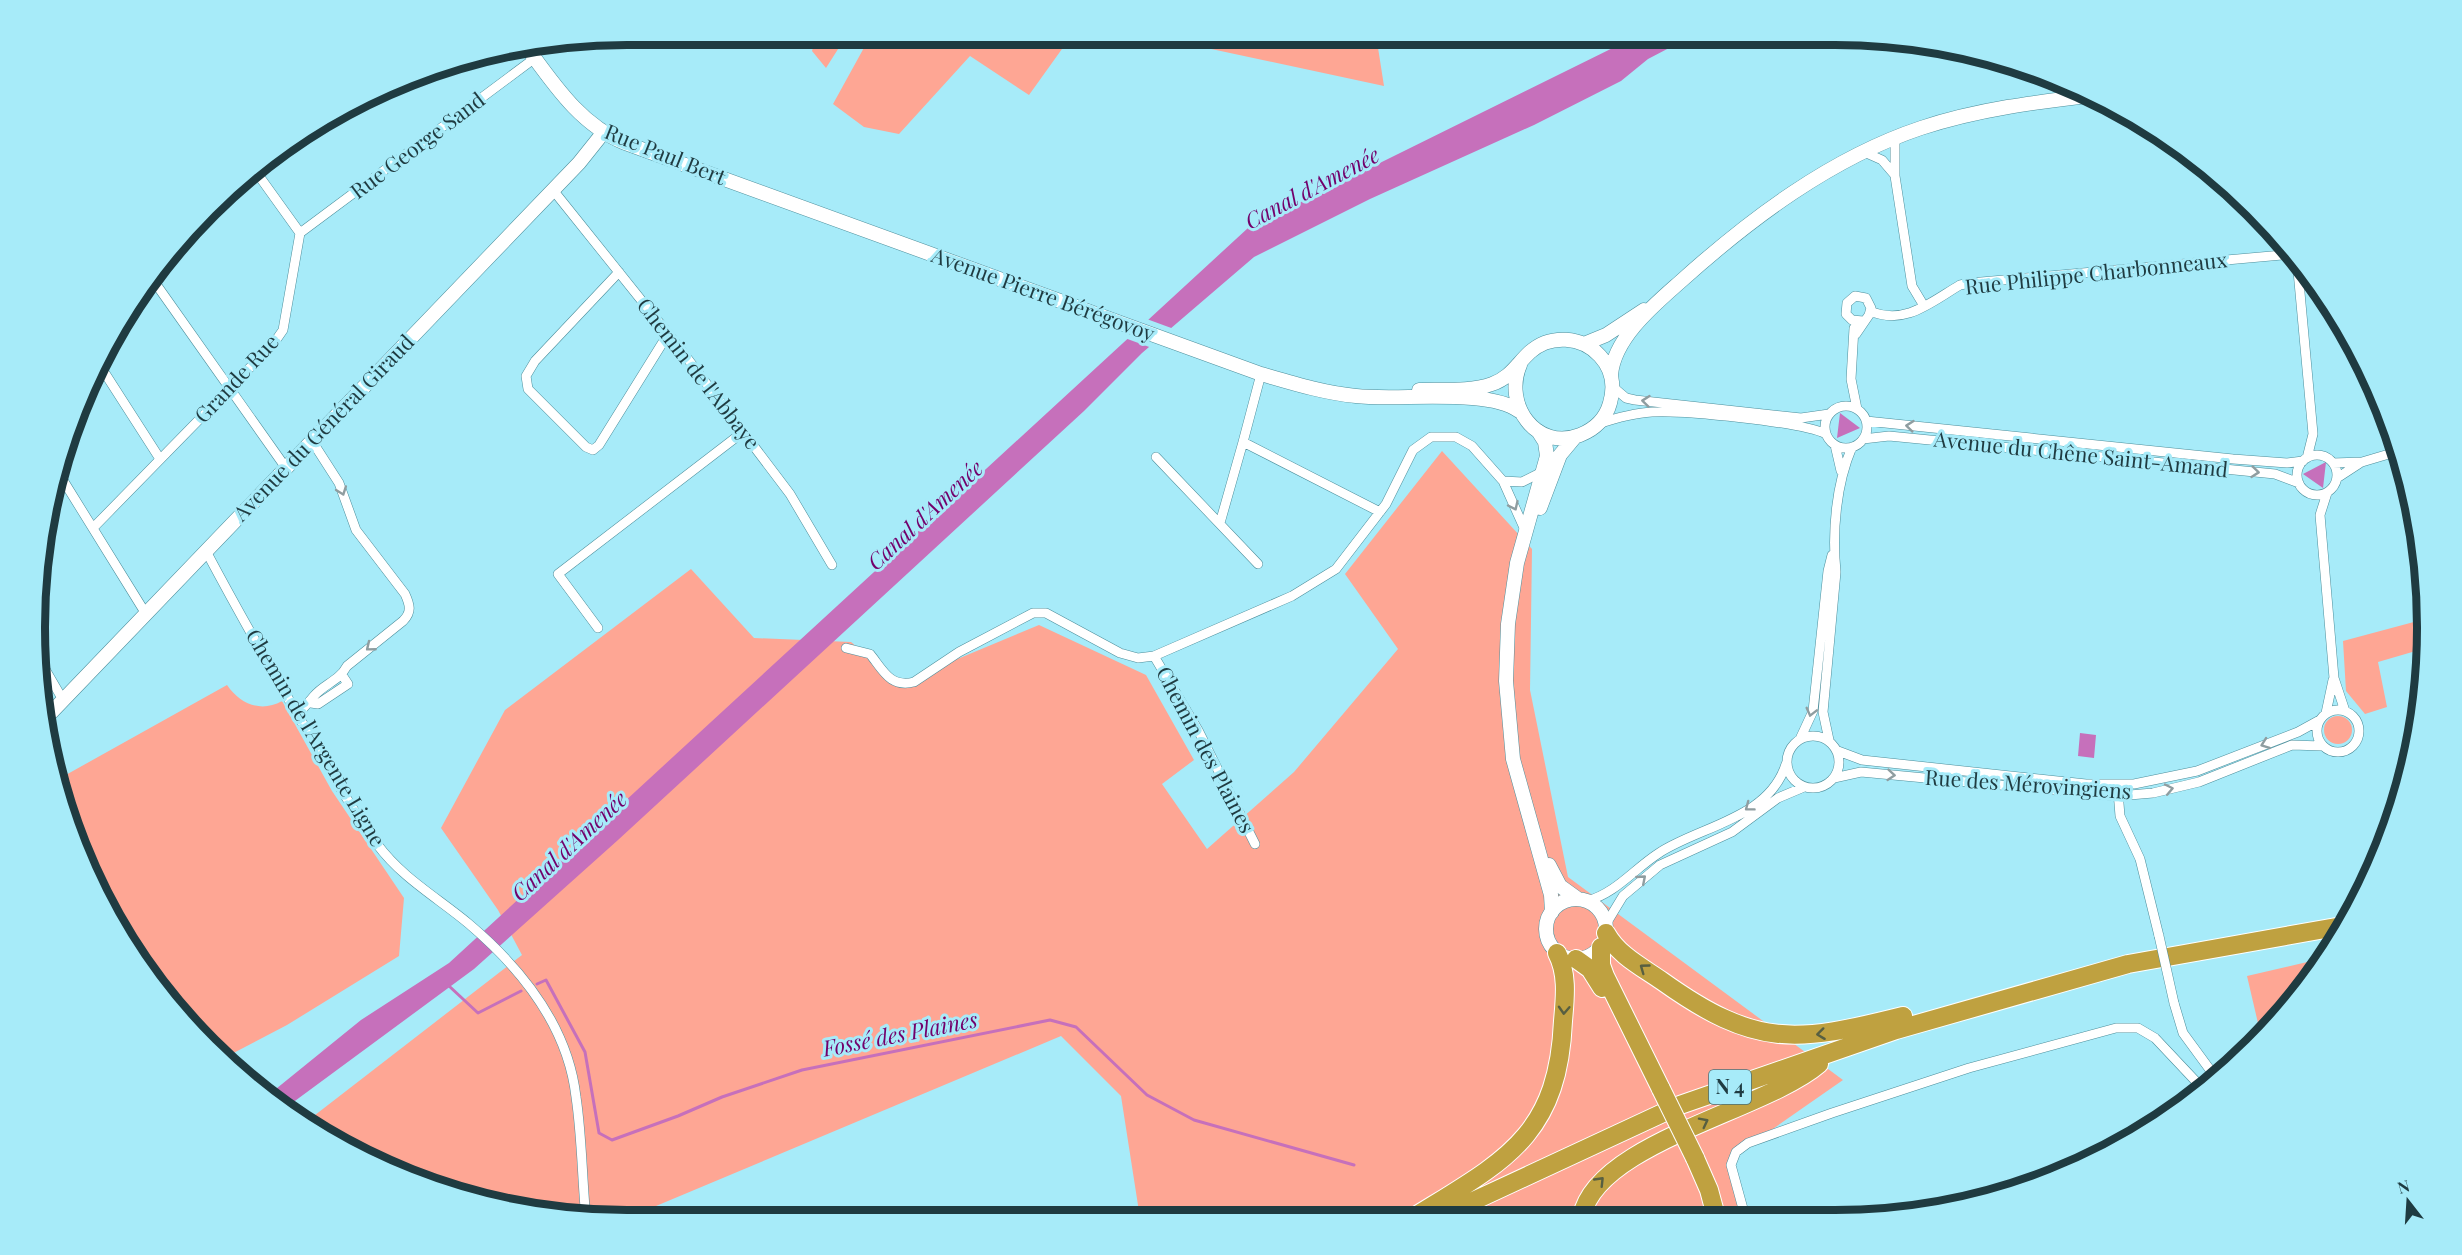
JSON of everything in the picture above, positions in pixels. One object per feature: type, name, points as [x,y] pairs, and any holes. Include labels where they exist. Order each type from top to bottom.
[{"type":"highway","name":"N 4","points":[[1454,1210],[1680,1105],[1896,1030],[2128,964],[2184,952],[2334,927]]},
{"type":"highway","points":[[1604,935],[1619,950],[1699,1006],[1747,1029],[1781,1035],[1818,1035],[1842,1031],[2011,989],[2034,990]]},
{"type":"highway","points":[[1604,935],[1601,965],[1605,976],[1690,1159],[1709,1190],[1714,1210]]},
{"type":"highway","name":"N 4","points":[[1473,1210],[1632,1135],[1820,1064],[1940,1024],[2186,959],[2328,936]]},
{"type":"highway","points":[[1425,1210],[1506,1157],[1538,1122],[1557,1078],[1561,1055],[1564,973],[1557,953]]},
{"type":"highway","points":[[1576,959],[1590,969],[1598,980],[1657,1091]]},
{"type":"highway","points":[[1584,1210],[1590,1193],[1618,1167],[1730,1109],[1806,1075],[1820,1064]]},
{"type":"highway","points":[[1690,1159],[1704,1210]]},
{"type":"main road","name":"Rue Paul Bert","points":[[531,53],[567,100],[603,133],[770,195]]},
{"type":"main road","points":[[1584,344],[1606,335],[1660,300],[1746,226],[1779,202],[1864,152],[1921,128],[1988,110],[2076,98]]},
{"type":"main road","name":"Avenue du Général Giraud","points":[[51,712],[590,152],[603,133]]},
{"type":"main road","name":"Avenue Pierre Bérégovoy","points":[[770,195],[1261,374],[1319,388]]},
{"type":"main road","points":[[1538,431],[1563,438],[1575,436],[1598,424],[1609,407],[1614,359],[1622,345],[1660,300]]},
{"type":"main road","points":[[1319,388],[1379,390],[1468,388],[1492,384],[1505,378],[1520,365],[1529,353],[1547,342],[1568,340],[1584,344],[1604,360],[1612,381]]},
{"type":"main road","points":[[1519,411],[1514,383],[1520,365]]},
{"type":"main road","points":[[1319,388],[1368,398],[1497,401],[1519,411],[1538,431],[1546,451],[1515,571],[1508,624],[1508,719],[1521,795],[1551,894],[1552,912],[1546,929],[1551,946],[1557,953],[1576,959],[1586,958],[1604,935],[1600,910],[1582,900],[1555,878],[1547,859],[1520,758],[1513,681],[1515,623],[1524,564],[1556,465],[1575,436]]},
{"type":"main road","points":[[1552,912],[1563,902],[1582,900]]},
{"type":"street","name":"Rue George Sand","points":[[300,233],[535,58]]},
{"type":"street","points":[[1895,138],[1895,176],[1912,286],[1924,306]]},
{"type":"street","points":[[1864,152],[1882,159],[1895,176]]},
{"type":"street","points":[[259,176],[300,233]]},
{"type":"street","name":"Chemin de l'Abbaye","points":[[553,190],[668,334],[790,494],[832,565]]},
{"type":"street","name":"Grande Rue","points":[[93,528],[274,343],[283,330],[300,233]]},
{"type":"street","name":"Rue Philippe Charbonneaux","points":[[1870,311],[1881,316],[1901,317],[1960,285],[1970,283],[2282,255]]},
{"type":"street","points":[[619,272],[535,361],[526,376],[528,389],[586,447],[593,450],[599,445],[668,334]]},
{"type":"street","points":[[2298,275],[2313,434],[2324,456],[2333,463],[2337,478],[2334,487],[2327,493],[2320,515]]},
{"type":"street","points":[[157,285],[286,468]]},
{"type":"street","points":[[1612,381],[1626,398],[1635,400],[1801,418],[1829,414],[1840,407],[1851,379],[1856,334],[1870,311],[1870,304],[1866,298],[1859,296],[1852,298],[1845,308],[1856,334]]},
{"type":"street","points":[[1852,320],[1863,321]]},
{"type":"street","points":[[104,372],[160,459]]},
{"type":"street","points":[[1220,523],[1261,374]]},
{"type":"street","points":[[1841,472],[1852,447],[1863,439],[1866,420],[1857,409],[1851,379]]},
{"type":"street","points":[[1840,407],[1857,409]]},
{"type":"street","points":[[1598,424],[1634,413],[1665,412],[1801,426],[1826,434],[1835,445],[1841,472],[1834,550],[1836,572],[1822,712],[1829,740],[1838,751],[1839,765],[1834,778],[1820,787],[1804,787],[1778,798],[1732,832],[1684,851],[1660,865],[1623,896],[1604,935]]},
{"type":"street","points":[[1826,434],[1825,424],[1829,414]]},
{"type":"street","name":"Avenue du Chêne Saint-Amand","points":[[1866,420],[2233,459],[2287,463],[2305,459]]},
{"type":"street","points":[[598,628],[558,574],[743,432]]},
{"type":"street","points":[[2313,434],[2305,459],[2297,471],[2299,483],[2310,494],[2320,515],[2334,678],[2345,711],[2358,724],[2356,742],[2342,752],[2332,752],[2322,746],[2316,735],[2318,721],[2326,713],[2335,710],[2345,711]]},
{"type":"street","points":[[846,648],[870,654],[884,674],[903,684],[914,682],[1022,616],[1046,613],[1120,653],[1138,657],[1154,656],[1316,584],[1336,569],[1393,492],[1413,450],[1431,437],[1447,435],[1465,440],[1503,481],[1525,530]]},
{"type":"street","name":"Avenue du Chêne Saint-Amand","points":[[1863,439],[1889,436],[2275,474],[2299,483]]},
{"type":"street","points":[[297,714],[342,675],[347,666],[409,615],[410,606],[405,594],[356,530],[339,483],[312,441]]},
{"type":"street","points":[[1243,442],[1380,512]]},
{"type":"street","points":[[1835,445],[1852,447]]},
{"type":"street","points":[[2333,463],[2362,462],[2390,454]]},
{"type":"street","points":[[2305,459],[2324,456]]},
{"type":"street","points":[[1156,457],[1258,564]]},
{"type":"street","points":[[2337,478],[2362,462]]},
{"type":"street","points":[[1503,481],[1522,482],[1542,472]]},
{"type":"street","points":[[64,481],[146,614]]},
{"type":"street","points":[[2310,494],[2327,493]]},
{"type":"street","points":[[1582,900],[1607,893],[1674,844],[1732,820],[1771,790],[1784,773],[1790,749],[1800,739],[1812,711],[1828,571],[1834,550]]},
{"type":"street","name":"Chemin de l'Argente Ligne","points":[[206,551],[297,714],[378,846],[413,881],[470,925],[514,969],[550,1016],[568,1059],[576,1096],[585,1209]]},
{"type":"street","name":"Chemin des Plaines","points":[[1154,656],[1198,730],[1255,844]]},
{"type":"street","points":[[47,672],[63,700]]},
{"type":"street","points":[[2326,713],[2334,678]]},
{"type":"street","name":"Rue des Mérovingiens","points":[[1838,751],[1862,760],[2118,785],[2151,782],[2197,771],[2298,732],[2318,721]]},
{"type":"street","points":[[1800,739],[1815,735],[1829,740]]},
{"type":"street","name":"Rue des Mérovingiens","points":[[1834,778],[1861,772],[2118,796],[2153,793],[2190,784],[2292,745],[2322,746]]},
{"type":"street","points":[[1786,764],[1794,780],[1804,787]]},
{"type":"street","points":[[2118,785],[2120,816],[2140,859],[2183,1034],[2211,1072]]},
{"type":"street","points":[[1743,1210],[1731,1165],[1740,1149],[1832,1113],[1969,1068],[2116,1029],[2138,1028],[2155,1038],[2197,1083]]},
{"type":"shaded area","points":[[814,45],[841,45],[826,68],[812,51]]},
{"type":"shaded area","points":[[865,45],[1065,45],[1029,95],[970,56],[899,134],[864,127],[833,104]]},
{"type":"shaded area","points":[[1193,45],[1378,45],[1384,86]]},
{"type":"shaded area","name":"Canal d'Amenée","points":[[1619,45],[1675,45],[1648,59],[1621,81],[1534,125],[1370,199],[1254,257],[1142,353],[1084,411],[618,840],[474,969],[292,1103],[274,1091],[361,1020],[449,963],[1248,228]]},
{"type":"shaded area","points":[[1840,413],[1860,428],[1837,438]]},
{"type":"shaded area","points":[[1442,451],[1532,549],[1530,690],[1568,877],[1843,1080],[1731,1158],[1747,1210],[1139,1210],[1121,1096],[1061,1036],[646,1210],[589,1209],[551,1205],[477,1190],[405,1166],[370,1150],[312,1117],[522,955],[498,910],[441,828],[505,710],[691,569],[754,638],[851,642],[900,683],[1039,625],[1146,675],[1194,760],[1162,784],[1207,849],[1294,772],[1398,649],[1345,574]]},
{"type":"shaded area","points":[[2326,462],[2323,488],[2303,474]]},
{"type":"shaded area","points":[[2417,621],[2416,651],[2378,662],[2387,707],[2365,714],[2346,691],[2343,641]]},
{"type":"shaded area","points":[[227,685],[238,697],[252,705],[274,705],[282,701],[332,791],[404,898],[399,956],[287,1025],[232,1054],[190,1012],[165,982],[123,919],[89,850],[64,776]]},
{"type":"shaded area","points":[[2338,716],[2348,720],[2352,730],[2348,740],[2338,744],[2328,740],[2324,730],[2328,720]]},
{"type":"shaded area","points":[[2080,733],[2096,735],[2094,758],[2078,756]]},
{"type":"shaded area","points":[[2312,961],[2297,982],[2259,1026],[2247,976]]},
{"type":"pier","points":[[1144,318],[1174,329],[1152,348],[1122,337]]},
{"type":"waterway","name":"Fossé des Plaines","points":[[537,984],[546,980],[585,1052],[599,1133],[612,1140],[722,1097],[802,1070],[1050,1020],[1076,1027],[1147,1095],[1194,1120],[1354,1165]]},
{"type":"waterway","name":"Fossé des Plaines","points":[[449,986],[478,1013],[521,991]]}]
